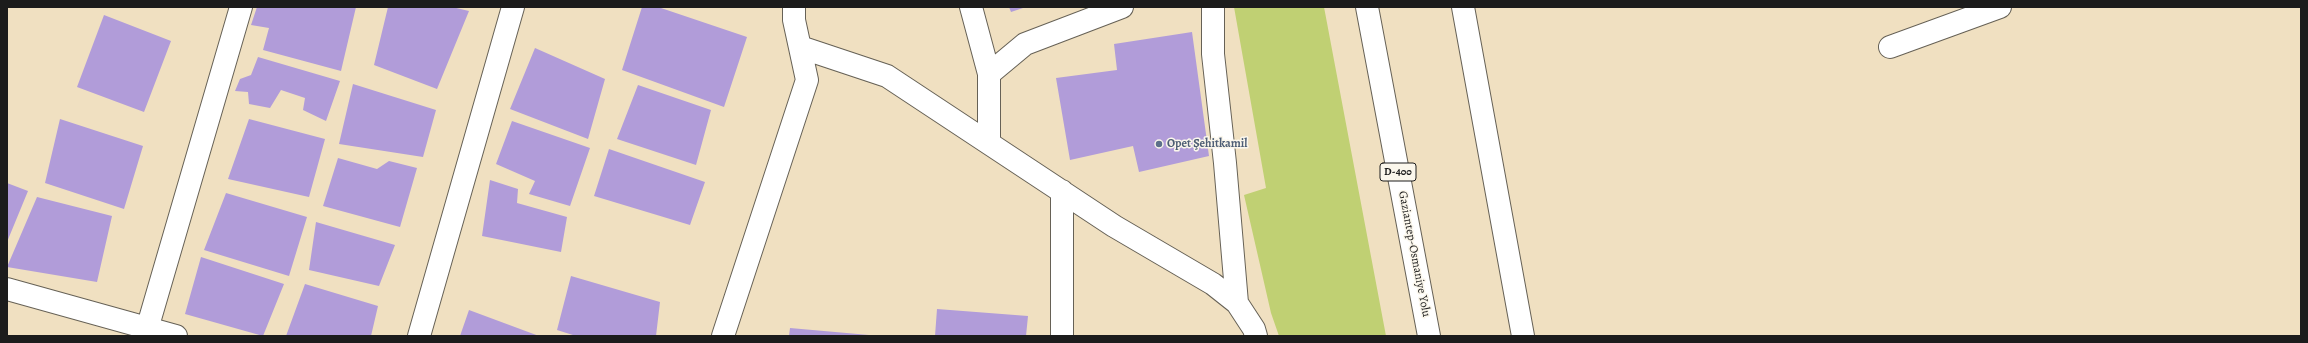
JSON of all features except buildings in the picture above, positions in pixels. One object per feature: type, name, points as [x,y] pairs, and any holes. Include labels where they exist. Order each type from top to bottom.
[{"type":"main road","points":[[146,332],[241,7]]},
{"type":"main road","points":[[419,336],[513,7]]},
{"type":"main road","points":[[723,336],[807,80],[794,20],[794,7]]},
{"type":"main road","points":[[971,7],[989,74],[989,143]]},
{"type":"main road","points":[[989,74],[1024,44],[1122,7]]},
{"type":"main road","points":[[1213,7],[1213,54],[1225,163],[1237,303]]},
{"type":"main road","name":"Gaziantep-Osmaniye Yolu","points":[[1367,7],[1429,336]]},
{"type":"main road","points":[[1463,7],[1523,336]]},
{"type":"main road","points":[[1890,47],[2000,7]]},
{"type":"main road","points":[[800,47],[887,76],[1114,226],[1213,284],[1237,303],[1254,329],[1256,336]]},
{"type":"main road","points":[[1062,191],[1062,336]]},
{"type":"main road","points":[[7,289],[146,332],[176,336]]},
{"type":"green space","points":[[1234,7],[1324,7],[1386,336],[1279,336],[1271,313],[1244,195],[1266,188]]},
{"type":"place","name":"Opet Şehitkamil","points":[[1159,144]]}]
